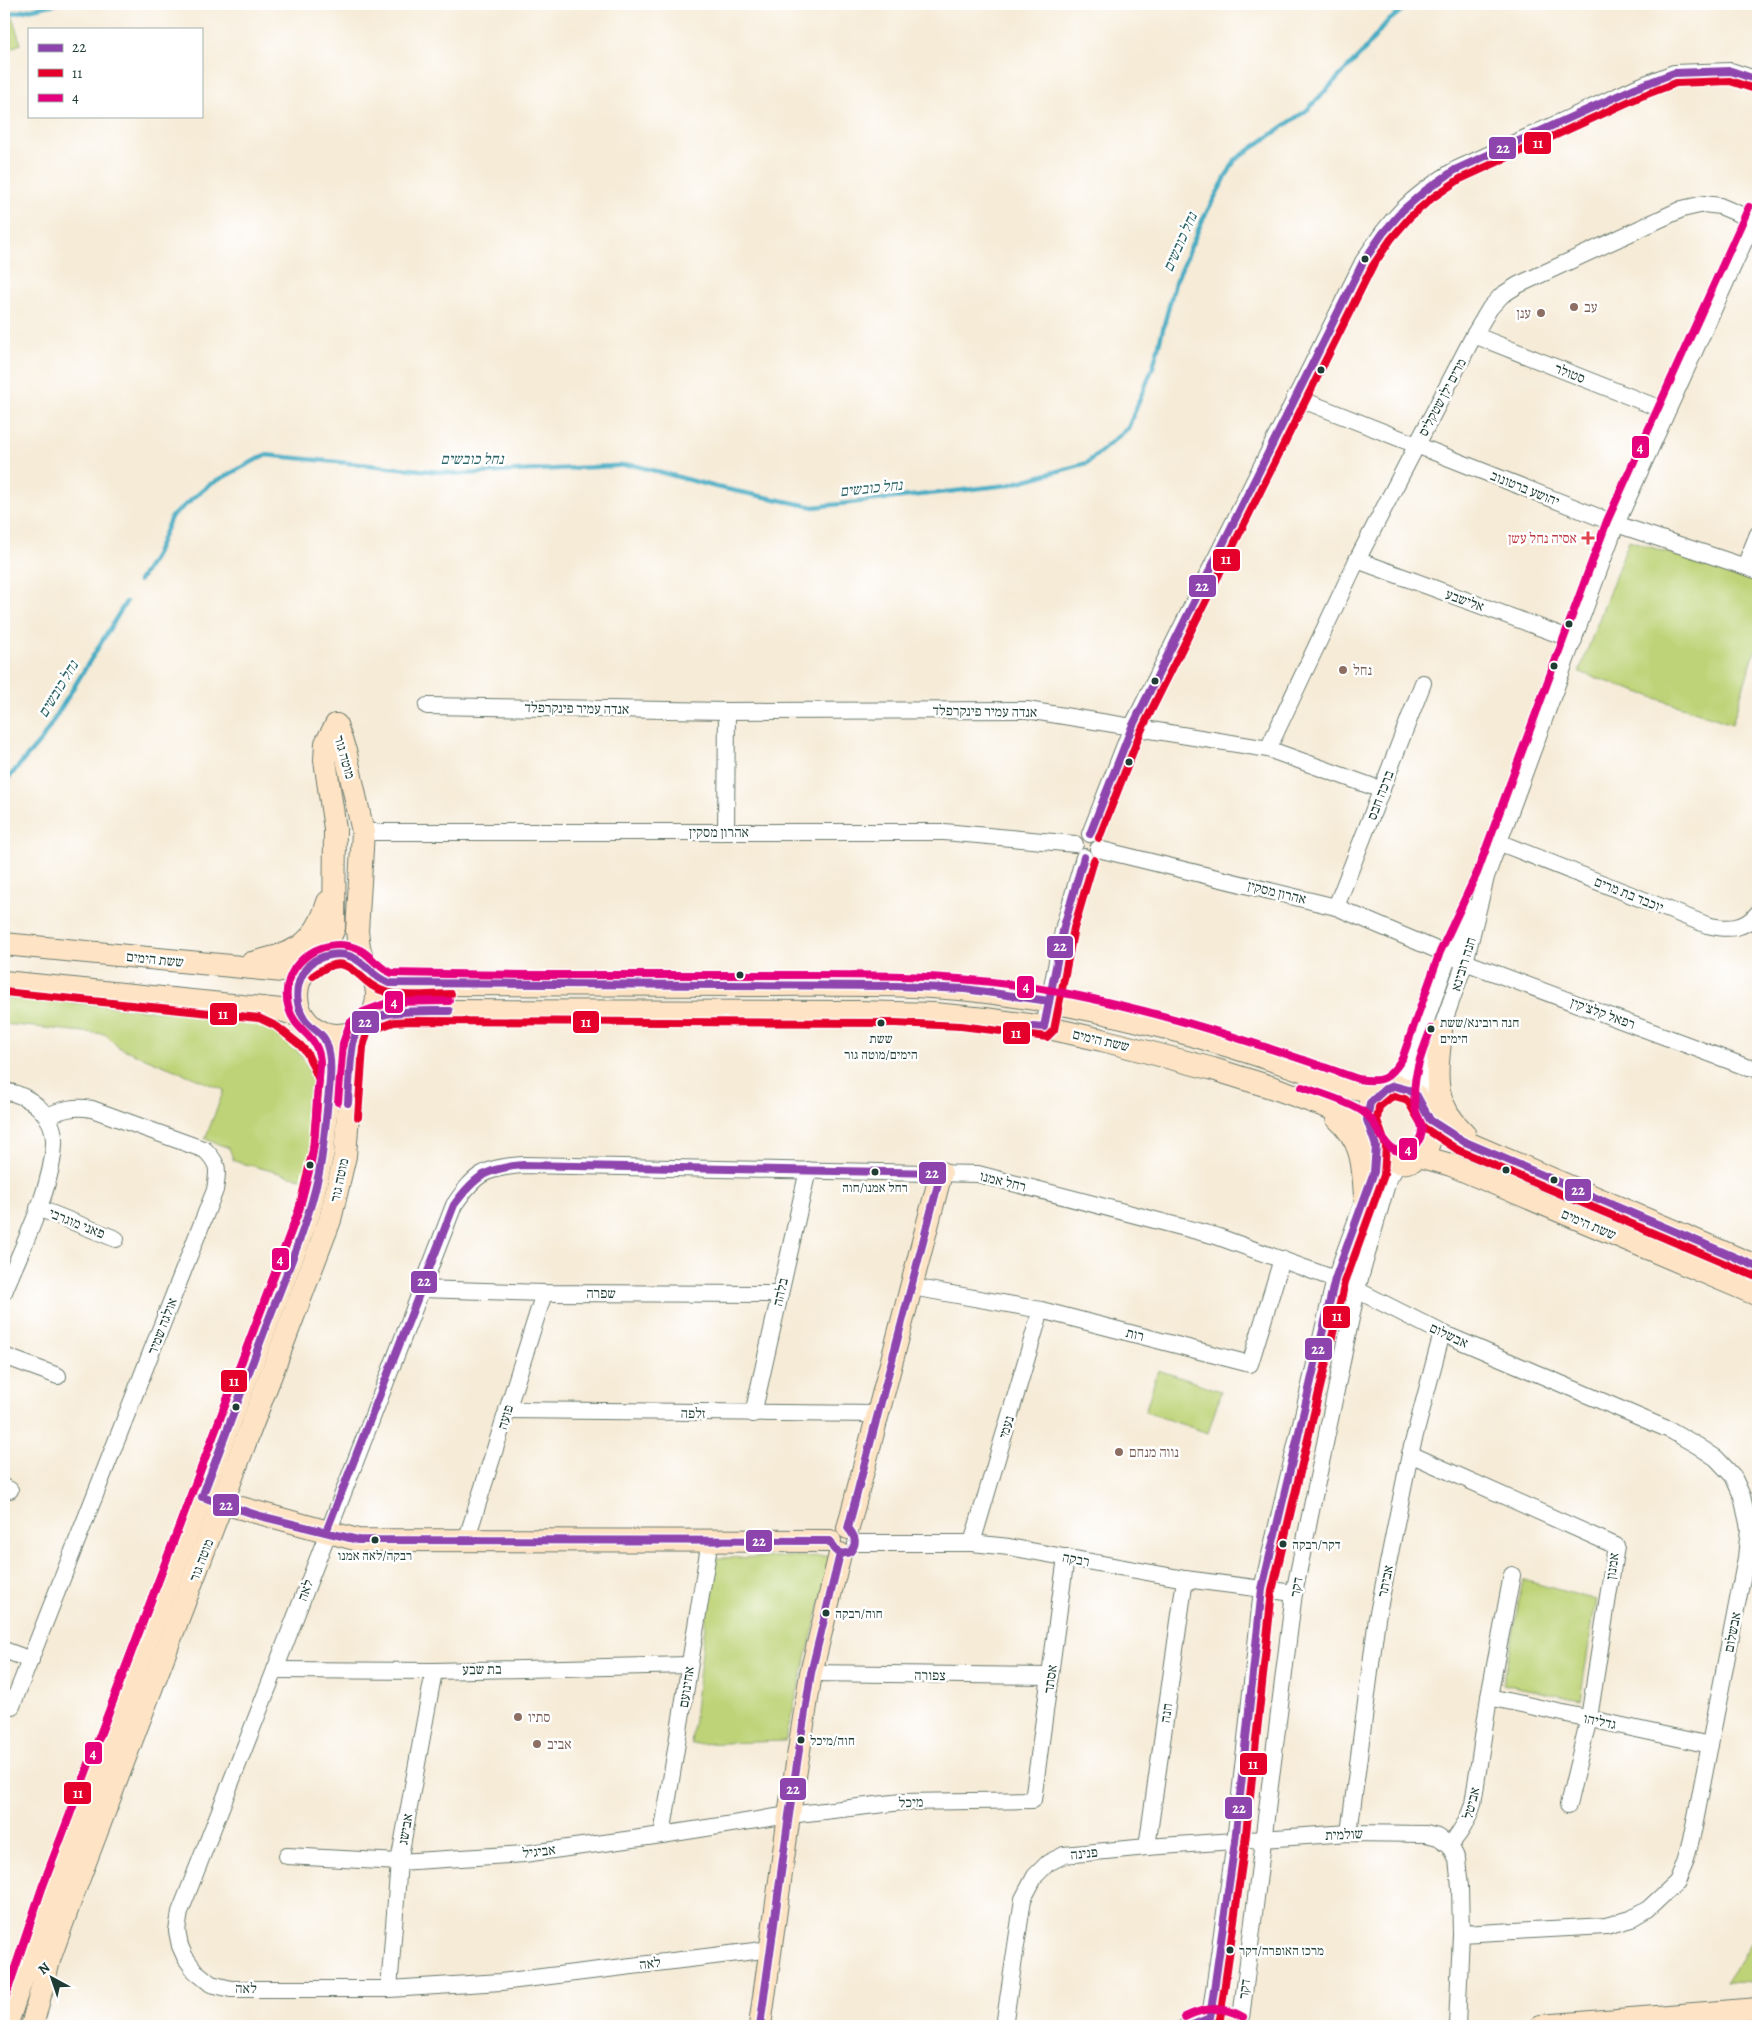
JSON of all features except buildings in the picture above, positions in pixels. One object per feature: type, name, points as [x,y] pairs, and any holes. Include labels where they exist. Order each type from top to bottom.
[{"type":"street","points":[[1044,1027],[1064,926],[1086,850],[1098,841],[1090,834],[1132,727],[1363,262],[1377,240],[1405,206],[1428,186],[1455,170],[1635,88],[1674,73],[1731,71],[1758,80]]},
{"type":"street","name":"מרים ילן שטקליס","points":[[1268,749],[1357,560],[1416,444],[1490,308],[1502,295],[1518,285],[1682,209],[1704,204],[1720,206],[1757,218]]},
{"type":"street","name":"חנה רובינא","points":[[1390,1088],[1404,1076],[1411,1063],[1449,955],[1486,876],[1616,524],[1666,411],[1757,218]]},
{"type":"street","name":"סטולר","points":[[1474,336],[1666,411]]},
{"type":"street","name":"יהושע ברטונוב","points":[[1295,398],[1616,524],[1751,568]]},
{"type":"street","points":[[1751,568],[1758,534]]},
{"type":"street","name":"אלישבע","points":[[1357,560],[1574,640]]},
{"type":"street","name":"ברכה חבס","points":[[1336,907],[1423,683]]},
{"type":"street","name":"אנדה עמיר פינקרפלד","points":[[427,706],[727,711],[1027,710],[1268,749],[1382,790]]},
{"type":"street","points":[[726,831],[727,711]]},
{"type":"street","name":"מוטה גור","points":[[314,963],[334,928],[335,829],[325,760],[326,743],[336,725],[346,754],[363,832],[357,931],[358,947],[369,970]]},
{"type":"street","name":"אהרון מסקין","points":[[363,832],[944,832],[1086,850],[1336,907],[1449,955]]},
{"type":"street","name":"יוכבד בת מרים","points":[[1498,842],[1707,925],[1734,929],[1746,925],[1758,913]]},
{"type":"street","name":"חנה רובינא","points":[[1428,1115],[1424,1097],[1427,1069],[1465,962],[1486,876]]},
{"type":"street","points":[[236,967],[289,954],[305,944],[316,932],[323,919],[335,879]]},
{"type":"street","name":"ששת הימים","points":[[4,944],[283,971],[314,963]]},
{"type":"street","points":[[4,982],[281,1010],[331,1035],[345,1034],[363,1025],[375,1010],[378,998],[377,986],[369,970],[355,958],[332,954],[314,963],[300,979],[297,992],[298,1005],[311,1024]]},
{"type":"street","name":"רפאל קלצ'קין","points":[[1449,955],[1749,1068],[1758,1067]]},
{"type":"street","name":"ששת הימים","points":[[369,970],[389,983],[409,984],[848,985],[989,992],[1049,1001],[1125,1018],[1221,1043],[1282,1062],[1355,1089],[1366,1091],[1390,1088]]},
{"type":"street","points":[[262,1008],[281,1017],[308,1038],[316,1048],[329,1078]]},
{"type":"street","name":"ששת הימים","points":[[363,1025],[392,1012],[412,1011],[858,1012],[962,1016],[1044,1027],[1187,1062],[1274,1088],[1360,1122],[1373,1139]]},
{"type":"street","name":"מוטה גור","points":[[32,2026],[50,1956],[212,1501],[309,1214],[324,1152],[330,1062],[326,1042],[311,1024]]},
{"type":"street","name":"מוטה גור","points":[[6,2026],[51,1892],[330,1220],[345,1156],[353,1045],[363,1025]]},
{"type":"street","points":[[1441,1031],[1437,1070],[1438,1088],[1442,1105],[1449,1118],[1468,1137],[1496,1155]]},
{"type":"street","points":[[1239,2026],[1221,2018],[1200,2022],[1235,1842],[1262,1589],[1336,1279],[1374,1172],[1373,1139],[1367,1112],[1370,1103],[1376,1095],[1390,1088],[1409,1090],[1417,1096],[1428,1115],[1432,1129],[1427,1148],[1411,1159],[1390,1160],[1382,1154],[1373,1139]]},
{"type":"street","points":[[4,1091],[22,1095],[38,1106],[47,1116]]},
{"type":"street","name":"אולגה שמיר","points":[[12,1706],[215,1190],[217,1172],[214,1159],[204,1150],[92,1109],[79,1106],[65,1108],[47,1116]]},
{"type":"street","points":[[1323,1106],[1354,1136],[1360,1149],[1364,1169],[1365,1197]]},
{"type":"street","name":"ששת הימים","points":[[1428,1115],[1462,1141],[1758,1267]]},
{"type":"street","name":"פאני מוגרבי","points":[[4,1292],[38,1208],[48,1176],[54,1143],[53,1131],[47,1116]]},
{"type":"street","name":"ששת הימים","points":[[1411,1159],[1451,1165],[1758,1295]]},
{"type":"street","name":"דקר","points":[[1239,2026],[1294,1593],[1356,1289],[1388,1180],[1394,1168],[1411,1159]]},
{"type":"street","name":"רחל אמנו","points":[[326,1532],[454,1205],[468,1184],[484,1172],[500,1167],[522,1165],[978,1174],[1216,1236],[1336,1279]]},
{"type":"street","name":"בלהה","points":[[753,1414],[808,1170]]},
{"type":"street","points":[[760,2026],[789,1814],[811,1673],[843,1541],[941,1173]]},
{"type":"street","name":"פאני מוגרבי","points":[[38,1208],[116,1239]]},
{"type":"street","name":"רות","points":[[912,1287],[1041,1310],[1250,1364],[1282,1259]]},
{"type":"street","name":"אבשלום","points":[[1336,1279],[1442,1333],[1672,1431],[1716,1458],[1733,1476],[1742,1496],[1749,1528],[1746,1558],[1694,1827],[1685,1863],[1677,1882],[1648,1909],[1631,1919],[1606,1926],[1461,1934]]},
{"type":"street","name":"שפרה","points":[[421,1289],[544,1293],[780,1294]]},
{"type":"street","name":"פועה","points":[[466,1541],[544,1293]]},
{"type":"street","name":"נעמי","points":[[972,1543],[1041,1310]]},
{"type":"street","name":"אביתר","points":[[1349,1833],[1377,1618],[1410,1454],[1442,1333]]},
{"type":"street","points":[[4,1356],[58,1376]]},
{"type":"street","name":"זלפה","points":[[507,1410],[878,1414]]},
{"type":"street","name":"אמנון","points":[[1410,1454],[1616,1546],[1589,1718],[1568,1805]]},
{"type":"street","name":"רבקה","points":[[212,1501],[358,1540],[710,1540],[972,1543],[1066,1557],[1185,1579],[1294,1593]]},
{"type":"street","name":"לאה","points":[[326,1532],[275,1670],[180,1912],[177,1931],[180,1946],[195,1971],[211,1984],[231,1989],[389,1989],[501,1982],[771,1949]]},
{"type":"street","name":"אחינועם","points":[[662,1835],[710,1540]]},
{"type":"street","name":"אסתר","points":[[1033,1800],[1066,1557]]},
{"type":"street","name":"אביטל","points":[[1450,1845],[1462,1832],[1473,1804],[1512,1575]]},
{"type":"street","name":"חנה","points":[[1147,1847],[1185,1579]]},
{"type":"street","points":[[4,1650],[31,1660]]},
{"type":"street","name":"בת שבע","points":[[275,1670],[434,1671],[690,1665]]},
{"type":"street","name":"אבישג","points":[[389,1989],[399,1862],[434,1671]]},
{"type":"street","name":"צפורה","points":[[811,1673],[1050,1676]]},
{"type":"street","name":"גדליהו","points":[[1490,1697],[1710,1745]]},
{"type":"street","name":"מיכל","points":[[789,1814],[902,1802],[1033,1800]]},
{"type":"street","name":"אביגיל","points":[[287,1856],[399,1862],[524,1854],[662,1835],[789,1814]]},
{"type":"street","name":"שולמית","points":[[1235,1842],[1349,1833],[1426,1834],[1438,1837],[1450,1845]]},
{"type":"street","name":"פנינה","points":[[1004,2026],[1023,1899],[1035,1876],[1048,1863],[1064,1855],[1147,1847],[1235,1842]]},
{"type":"street","points":[[1450,1845],[1457,1859],[1459,1878],[1461,1934],[1457,2026]]},
{"type":"street","points":[[1541,2026],[1758,2009]]},
{"type":"green space","points":[[4,4],[8,4],[21,44],[4,51]]},
{"type":"green space","points":[[1629,540],[1758,582],[1758,641],[1732,724],[1579,672]]},
{"type":"green space","points":[[4,996],[241,1019],[275,1030],[294,1046],[302,1057],[313,1080],[316,1092],[318,1122],[310,1181],[234,1161],[229,1148],[205,1139],[224,1090],[118,1047],[105,1034],[4,1024]]},
{"type":"green space","points":[[1158,1370],[1221,1391],[1208,1433],[1145,1412]]},
{"type":"green space","points":[[832,1556],[785,1741],[691,1744],[713,1558]]},
{"type":"green space","points":[[1523,1580],[1596,1600],[1580,1700],[1503,1684]]},
{"type":"green space","points":[[1758,1934],[1758,1983],[1726,1982]]},
{"type":"waterway","points":[[4,15],[56,4]]},
{"type":"waterway","name":"נחל כובשים","points":[[139,581],[155,556],[171,517],[209,485],[265,455],[461,474],[633,465],[716,487],[814,507],[1008,485],[1087,463],[1128,428],[1153,367],[1175,283],[1203,219],[1235,160],[1307,110],[1362,53],[1386,23],[1410,4]]},
{"type":"waterway","name":"נחל כובשים","points":[[4,783],[42,739],[126,602]]},
{"type":"transit line","name":"22","points":[[1090,834],[1132,727],[1363,262],[1383,233],[1403,210],[1426,190],[1455,170],[1635,88],[1674,73],[1731,71],[1758,80]]},
{"type":"transit line","name":"11","points":[[1099,838],[1141,731],[1372,267],[1391,239],[1410,217],[1432,198],[1460,179],[1639,97],[1676,83],[1730,81],[1755,89]]},
{"type":"transit line","name":"4","points":[[4,2001],[42,1888],[299,1210],[314,1144],[320,1067],[319,1053],[316,1046],[292,1017],[289,1009],[287,994],[289,980],[295,968],[304,958],[316,950],[329,946],[344,945],[361,950],[392,973],[854,975],[984,981],[1060,992],[1103,1001],[1232,1036],[1358,1079],[1379,1080],[1384,1078],[1393,1071],[1402,1059],[1440,952],[1477,873],[1607,521],[1749,207]]},
{"type":"transit line","name":"22","points":[[1033,1026],[1044,1027],[1064,926],[1084,857]]},
{"type":"transit line","name":"11","points":[[372,1030],[394,1022],[412,1021],[895,1023],[961,1026],[1047,1037],[1054,1030],[1074,928],[1094,860]]},
{"type":"transit line","name":"22","points":[[326,1532],[454,1205],[469,1187],[483,1175],[500,1168],[523,1165],[941,1173],[848,1528],[855,1540],[850,1552],[837,1552],[830,1541],[358,1540],[260,1516],[202,1497],[296,1249],[309,1212],[319,1173],[330,1084],[330,1058],[325,1039],[311,1026],[302,1014],[297,992],[305,970],[316,960],[338,954],[353,957],[375,975],[389,983],[896,986],[965,989],[1049,1001]]},
{"type":"transit line","name":"11","points":[[313,976],[326,967],[336,964],[345,965],[376,988],[386,992],[410,995],[451,994]]},
{"type":"transit line","name":"11","points":[[4,992],[259,1018],[276,1026],[300,1045],[307,1053],[319,1080],[313,1150],[299,1210],[42,1888],[4,2001]]},
{"type":"transit line","name":"4","points":[[338,1102],[343,1043],[350,1023],[363,1012],[390,1002],[449,1001]]},
{"type":"transit line","name":"22","points":[[348,1103],[353,1044],[357,1030],[364,1023],[386,1014],[400,1012],[449,1011]]},
{"type":"transit line","name":"4","points":[[1302,1087],[1340,1100],[1362,1111],[1371,1119],[1386,1143],[1395,1150],[1400,1151],[1411,1148],[1421,1135],[1422,1126],[1415,1108],[1414,1087],[1420,1058],[1431,1029]]},
{"type":"transit line","name":"11","points":[[358,1117],[363,1047],[367,1033]]},
{"type":"transit line","name":"22","points":[[1190,2026],[1210,2018],[1235,1842],[1262,1589],[1335,1279],[1374,1172],[1376,1146],[1367,1120],[1370,1103],[1385,1089],[1394,1086],[1409,1090],[1417,1096],[1430,1120],[1463,1141],[1758,1267]]},
{"type":"transit line","name":"11","points":[[1216,2026],[1220,2019],[1245,1843],[1272,1591],[1345,1282],[1384,1175],[1386,1146],[1377,1120],[1379,1107],[1394,1096],[1405,1099],[1423,1127],[1458,1150],[1754,1276]]},
{"type":"transit line","name":"22","points":[[760,2026],[811,1673],[840,1554]]},
{"type":"transit line","name":"4","points":[[1185,2017],[1200,2011],[1214,2009],[1236,2013],[1243,2017]]},
{"type":"place","name":"עב","points":[[1574,307]]},
{"type":"place","name":"ענן","points":[[1541,313]]},
{"type":"place","name":"אסיה נחל עשן","points":[[1588,538]]},
{"type":"place","name":"נחל","points":[[1343,670]]},
{"type":"place","name":"ששת הימים/מוטה גור","points":[[881,1023]]},
{"type":"place","name":"חנה רובינא/ששת הימים","points":[[1431,1029]]},
{"type":"place","name":"רחל אמנו/חוה","points":[[875,1172]]},
{"type":"place","name":"נווה מנחם","points":[[1119,1452]]},
{"type":"place","name":"רבקה/לאה אמנו","points":[[375,1540]]},
{"type":"place","name":"דקר/רבקה","points":[[1283,1544]]},
{"type":"place","name":"חוה/רבקה","points":[[826,1613]]},
{"type":"place","name":"סתיו","points":[[518,1717]]},
{"type":"place","name":"חוה/מיכל","points":[[801,1740]]},
{"type":"place","name":"אביב","points":[[537,1744]]},
{"type":"place","name":"מרכז האופרה/דקר","points":[[1230,1950]]}]
